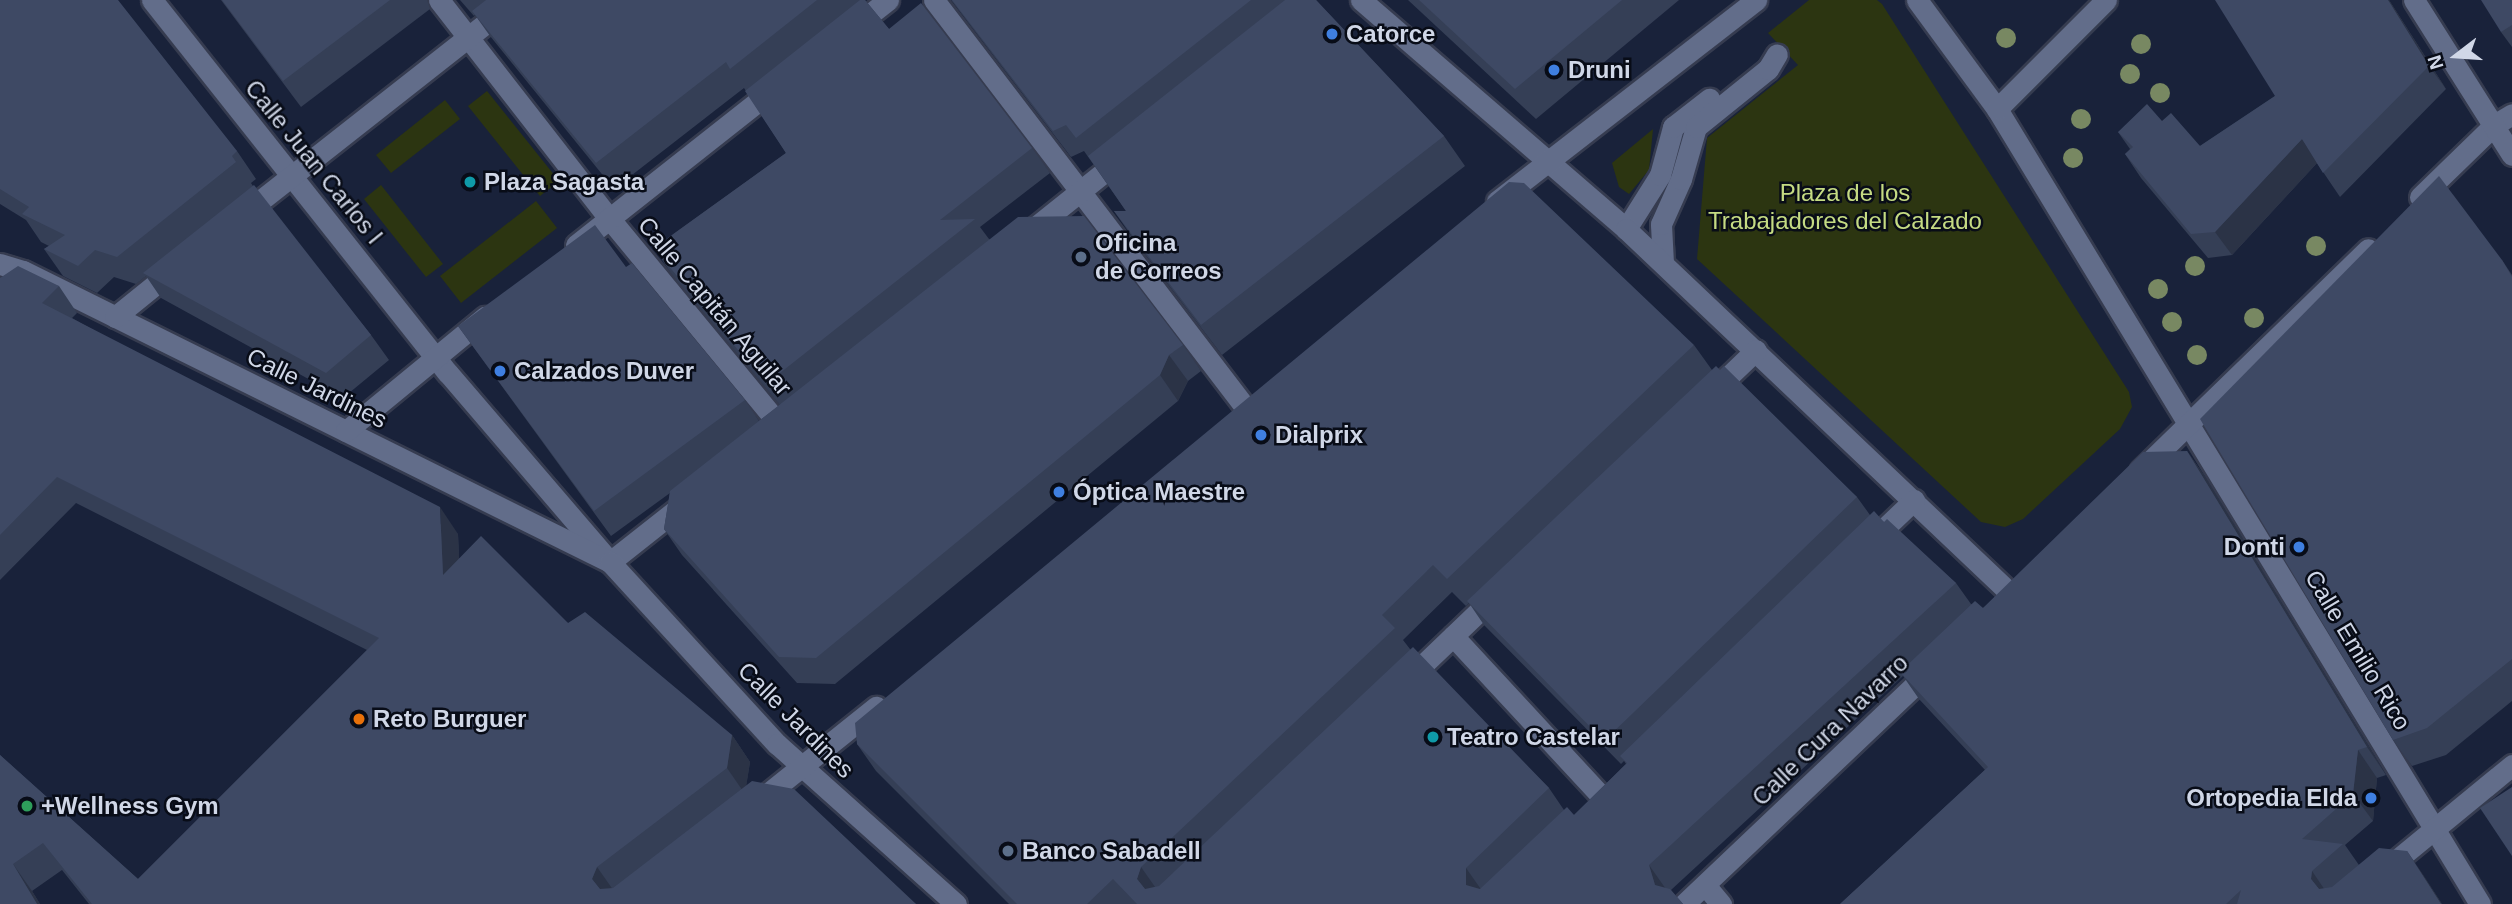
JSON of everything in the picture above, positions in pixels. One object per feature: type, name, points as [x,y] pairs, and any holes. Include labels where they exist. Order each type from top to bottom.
[{"type":"street","name":"Calle Juan Carlos I","points":[[152,0],[437,356]]},
{"type":"street","points":[[439,0],[609,218]]},
{"type":"street","points":[[221,232],[515,0]]},
{"type":"street","points":[[834,42],[888,0]]},
{"type":"street","points":[[934,0],[1245,407]]},
{"type":"street","points":[[1361,0],[1626,229],[1756,350],[1914,500],[2004,601],[2031,575]]},
{"type":"street","points":[[1480,215],[1756,0]]},
{"type":"street","points":[[1917,0],[1997,108],[2190,424]]},
{"type":"street","points":[[1997,108],[2106,0]]},
{"type":"street","points":[[2414,0],[2512,155]]},
{"type":"street","points":[[1626,229],[1660,175],[1673,127],[1765,55],[1777,54],[1768,69],[1696,127],[1681,179],[1661,224],[1662,263]]},
{"type":"street","points":[[555,261],[791,76]]},
{"type":"street","points":[[2403,214],[2494,125],[2512,114]]},
{"type":"street","points":[[1006,250],[1145,140]]},
{"type":"street","name":"Calle Capitán Aguilar","points":[[609,218],[781,427]]},
{"type":"street","points":[[2120,491],[2384,233]]},
{"type":"street","points":[[115,317],[189,258]]},
{"type":"street","name":"Calle Jardines","points":[[0,264],[23,271],[610,562]]},
{"type":"street","points":[[0,284],[23,271]]},
{"type":"street","points":[[346,431],[501,304]]},
{"type":"street","points":[[1697,407],[1756,350]]},
{"type":"street","name":"Calle Jardines","points":[[437,356],[610,562],[803,767],[956,904]]},
{"type":"street","points":[[1227,421],[1262,393]]},
{"type":"street","points":[[760,444],[803,410]]},
{"type":"street","name":"Calle Emilio Rico","points":[[2190,424],[2480,904]]},
{"type":"street","points":[[610,562],[708,485]]},
{"type":"street","points":[[1854,558],[1914,500]]},
{"type":"street","points":[[1392,694],[1514,579]]},
{"type":"street","points":[[1453,636],[1604,799]]},
{"type":"street","name":"Calle Cura Navarro","points":[[1684,904],[1950,651]]},
{"type":"street","points":[[739,816],[891,695]]},
{"type":"street","points":[[2343,904],[2512,765]]},
{"type":"street","points":[[1584,818],[1624,780]]},
{"type":"street","points":[[1705,885],[1721,904]]},
{"type":"green space","name":"Plaza de los Trabajadores del Calzado","points":[[1809,0],[1877,0],[1882,4],[2129,392],[2132,407],[2120,429],[2023,519],[2005,527],[1981,522],[1697,259],[1707,138],[1798,65],[1768,33]]},
{"type":"green space","points":[[487,91],[559,181],[540,196],[468,106]]},
{"type":"green space","points":[[445,100],[460,119],[391,173],[376,155]]},
{"type":"green space","points":[[1653,129],[1649,170],[1629,194],[1619,187],[1612,163]]},
{"type":"green space","points":[[381,185],[443,264],[426,277],[364,199]]},
{"type":"green space","points":[[536,201],[557,228],[461,303],[440,276]]},
{"type":"building","points":[[0,0],[118,0],[237,151],[232,156],[236,162],[117,257],[95,250],[78,266],[44,249],[65,235],[22,214],[29,207],[0,189]]},
{"type":"building","points":[[222,0],[390,0],[283,81]]},
{"type":"building","points":[[486,0],[817,0],[730,69],[726,62],[596,163],[472,11]]},
{"type":"building","points":[[860,0],[865,0],[889,29],[921,3],[1032,148],[940,220],[975,219],[766,384],[654,248],[786,153],[745,91]]},
{"type":"building","points":[[952,0],[1251,0],[1076,138],[1066,125],[1053,131]]},
{"type":"building","points":[[1285,0],[1316,0],[1444,136],[1201,325],[1114,211],[1126,211],[1088,156]]},
{"type":"building","points":[[1419,0],[1622,0],[1515,89]]},
{"type":"building","points":[[2215,0],[2388,0],[2429,66],[2323,173],[2302,139],[2215,232],[2191,234],[2125,154],[2133,147],[2118,132],[2147,104],[2162,121],[2171,113],[2200,146],[2275,96]]},
{"type":"building","points":[[2481,0],[2512,0],[2512,25],[2501,32]]},
{"type":"building","points":[[2439,176],[2512,277],[2512,659],[2427,728],[2393,740],[2200,419]]},
{"type":"building","points":[[1509,182],[1524,183],[1694,345],[1447,579],[1433,565],[1382,615],[1395,628],[1141,867],[1137,879],[1145,889],[1159,886],[1413,647],[1549,788],[1466,868],[1466,885],[1480,889],[1567,807],[1574,815],[1627,763],[1620,756],[1874,511],[1884,522],[1887,519],[1956,583],[1649,865],[1655,885],[1670,889],[1683,904],[1137,904],[1113,879],[1087,904],[1017,904],[857,744],[855,723]]},
{"type":"building","points":[[254,185],[371,335],[326,373],[143,273]]},
{"type":"building","points":[[1084,216],[1183,345],[1169,355],[1160,375],[816,658],[779,657],[664,529],[670,491],[1018,217]]},
{"type":"building","points":[[595,225],[626,267],[632,263],[745,400],[594,511],[458,326]]},
{"type":"building","points":[[18,266],[59,286],[42,303],[440,507],[443,575],[481,536],[568,623],[585,612],[732,735],[727,768],[597,867],[592,879],[600,889],[613,888],[752,781],[794,789],[916,904],[92,904],[43,843],[13,864],[37,904],[0,904],[0,755],[138,879],[379,638],[57,477],[0,535],[0,278]]},
{"type":"building","points":[[1716,366],[1720,370],[1724,366],[1857,497],[1604,741],[1467,601]]},
{"type":"building","points":[[2187,451],[2367,747],[2358,750],[2353,794],[2302,839],[2343,844],[2312,871],[2311,879],[2319,889],[2332,887],[2379,848],[2407,851],[2441,904],[2237,904],[2241,890],[2226,904],[1840,904],[1988,767],[1900,672],[1975,601],[1983,608],[2143,452]]},
{"type":"building","points":[[2512,787],[2512,856],[2480,808]]},
{"type":"place","name":"Catorce","points":[[1332,34]]},
{"type":"place","name":"Druni","points":[[1554,70]]},
{"type":"place","name":"Plaza Sagasta","points":[[470,182]]},
{"type":"place","name":"Oficina de Correos","points":[[1081,257]]},
{"type":"place","name":"Calzados Duver","points":[[500,371]]},
{"type":"place","name":"Dialprix","points":[[1261,435]]},
{"type":"place","name":"Óptica Maestre","points":[[1059,492]]},
{"type":"place","name":"Donti","points":[[2299,547]]},
{"type":"place","name":"Reto Burguer","points":[[359,719]]},
{"type":"place","name":"Teatro Castelar","points":[[1433,737]]},
{"type":"place","name":"Ortopedia Elda","points":[[2371,798]]},
{"type":"place","name":"+Wellness Gym","points":[[27,806]]},
{"type":"place","name":"Banco Sabadell","points":[[1008,851]]}]
